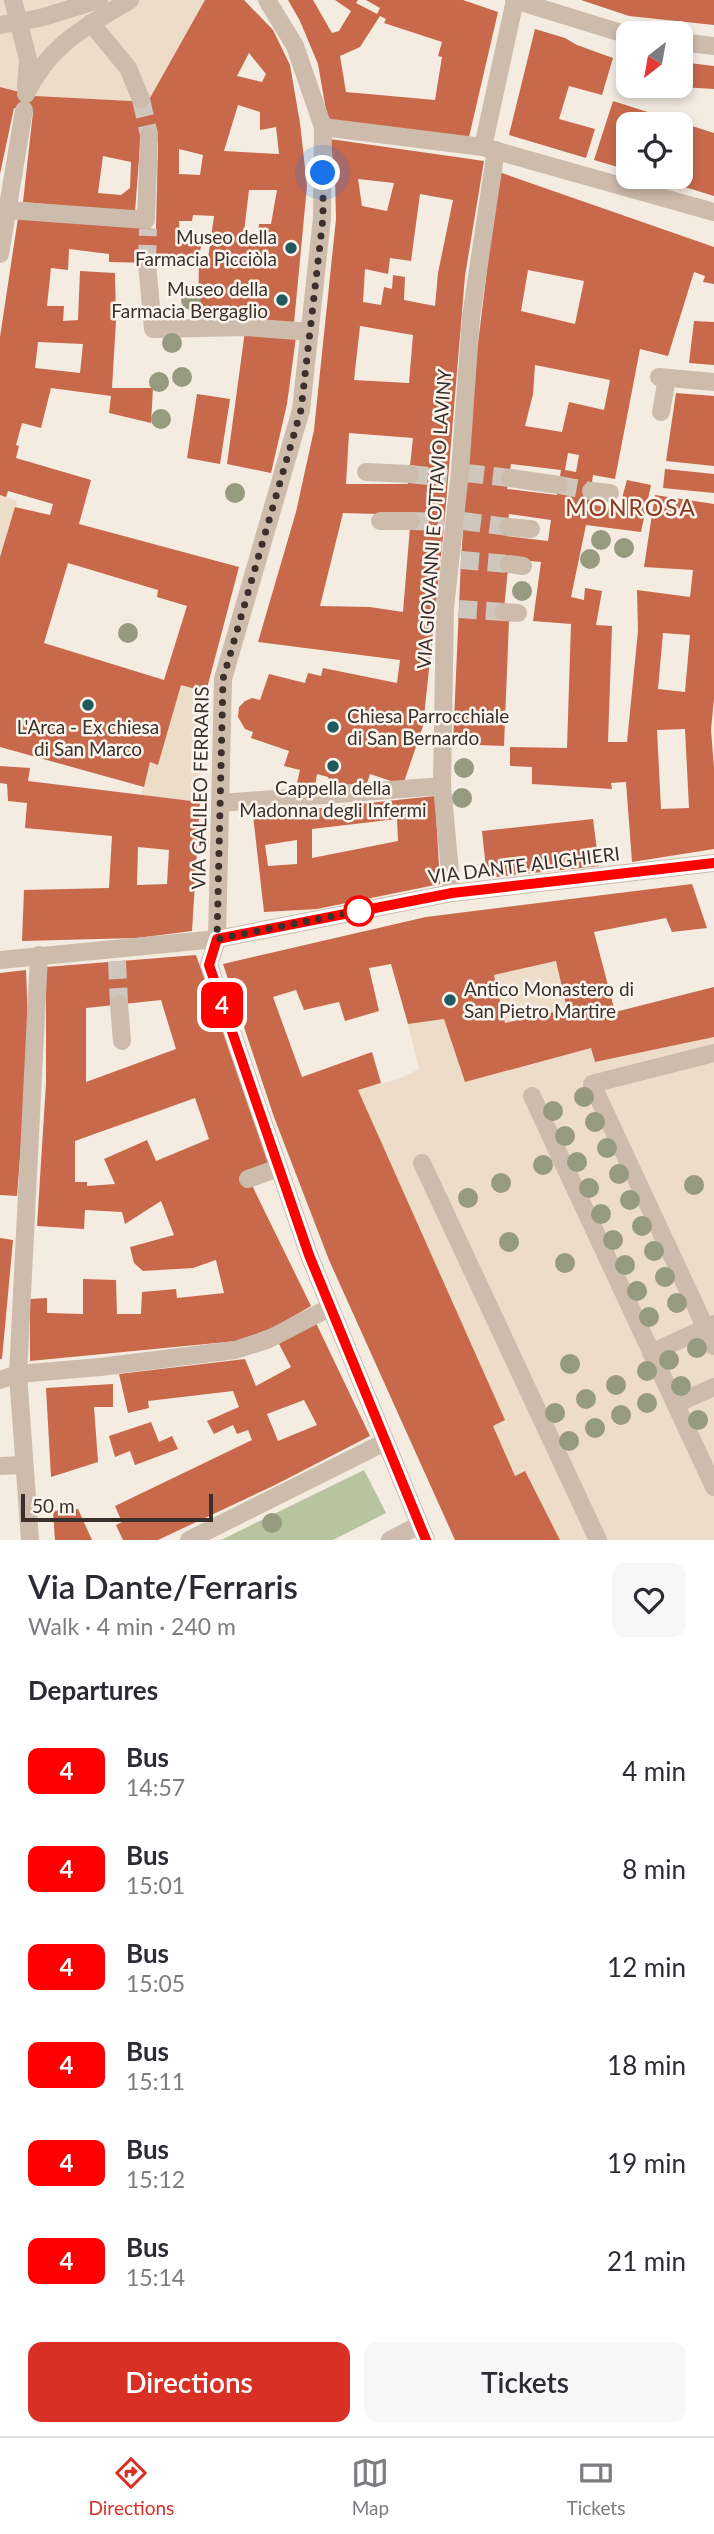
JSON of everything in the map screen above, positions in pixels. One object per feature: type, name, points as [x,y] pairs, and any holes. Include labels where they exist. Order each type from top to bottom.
[{"type":"street","points":[[13,0],[28,59],[26,94],[37,71],[55,50],[91,23],[130,0]]},
{"type":"street","points":[[0,24],[19,22],[99,0]]},
{"type":"street","name":"VIA GALILEO FERRARIS","points":[[267,0],[295,46],[323,127],[323,218],[301,410],[223,679],[217,939],[209,965],[329,1308],[423,1532]]},
{"type":"street","points":[[515,0],[616,31]]},
{"type":"street","name":"VIA GIOVANNI E OTTAVIO LAVINY","points":[[452,893],[442,786],[456,559],[454,522],[471,317],[490,148],[515,0]]},
{"type":"street","points":[[91,23],[128,68],[141,99]]},
{"type":"street","points":[[693,43],[714,46]]},
{"type":"street","points":[[0,254],[4,216],[24,110]]},
{"type":"street","points":[[323,127],[490,148],[714,212]]},
{"type":"street","points":[[4,216],[147,225],[149,135]]},
{"type":"street","points":[[147,263],[153,329],[246,327],[310,332]]},
{"type":"street","points":[[661,412],[663,378],[714,382]]},
{"type":"street","points":[[366,472],[410,474]]},
{"type":"street","points":[[510,478],[559,485]]},
{"type":"street","points":[[591,491],[610,494]]},
{"type":"street","points":[[380,521],[411,521]]},
{"type":"street","points":[[508,527],[531,529]]},
{"type":"street","points":[[221,803],[442,786]]},
{"type":"street","name":"VIA DANTE ALIGHIERI","points":[[0,960],[39,955],[116,955],[217,939],[452,893],[714,863]]},
{"type":"street","points":[[30,1540],[18,1374],[39,955]]},
{"type":"street","points":[[120,1004],[122,1041]]},
{"type":"street","points":[[714,1053],[592,1084],[710,1326],[714,1346]]},
{"type":"street","points":[[532,1096],[714,1487]]},
{"type":"street","points":[[422,1163],[598,1540]]},
{"type":"street","points":[[248,1179],[278,1168]]},
{"type":"street","points":[[0,1380],[18,1374],[235,1350],[267,1340],[329,1308]]},
{"type":"street","points":[[651,1353],[710,1326]]},
{"type":"street","points":[[676,1405],[714,1387]]},
{"type":"street","points":[[189,1540],[385,1442]]},
{"type":"street","points":[[0,1466],[23,1465]]},
{"type":"street","points":[[390,1540],[423,1532]]},
{"type":"green space","points":[[364,1470],[386,1513],[333,1540],[221,1540]]},
{"type":"shaded area","points":[[0,0],[205,0],[150,98],[131,101],[35,96],[0,87]]},
{"type":"shaded area","points":[[0,495],[17,501],[0,557]]},
{"type":"shaded area","points":[[181,685],[206,692],[198,734],[200,802],[141,795],[150,762],[158,764]]},
{"type":"shaded area","points":[[556,961],[567,1009],[505,1023],[494,975]]},
{"type":"shaded area","points":[[444,1019],[465,1082],[591,1048],[595,1062],[714,1037],[714,1540],[560,1540],[525,1472],[515,1476],[493,1426],[504,1420],[358,1090],[399,1079],[419,1069],[408,1024]]},
{"type":"building","points":[[205,0],[244,0],[273,30],[290,65],[300,123],[307,186],[294,323],[198,323],[199,259],[155,256],[155,263],[109,262],[109,254],[69,249],[68,270],[51,268],[47,306],[64,306],[63,321],[78,320],[80,271],[115,273],[116,321],[112,388],[153,388],[151,423],[109,413],[111,396],[51,388],[41,428],[22,423],[16,445],[19,446],[16,458],[91,480],[79,524],[239,567],[206,692],[181,685],[158,765],[150,762],[144,787],[0,747],[0,557],[15,507],[50,515],[53,504],[8,491],[6,497],[0,495],[0,337],[18,218],[156,229],[158,143],[156,138],[141,132],[135,212],[23,202],[33,112],[14,108],[0,174],[0,87],[35,96],[131,101],[150,98]],"holes":[[[249,53],[266,74],[262,82],[237,76]],[[238,105],[260,112],[260,130],[276,127],[279,154],[224,151]],[[179,149],[203,155],[200,175],[179,174]],[[103,156],[131,162],[130,188],[121,195],[98,193]],[[249,190],[277,190],[271,224],[259,224],[257,241],[243,240]],[[193,215],[214,216],[208,259],[199,259],[202,239],[180,239],[179,221],[192,221]],[[38,342],[83,344],[80,373],[35,368]],[[68,563],[158,590],[157,597],[187,606],[164,680],[44,643]]]},
{"type":"building","points":[[288,0],[313,0],[332,33],[339,31],[351,11],[335,0],[358,0],[356,3],[377,14],[380,8],[366,0],[463,0],[498,12],[469,137],[328,122],[318,64]],"holes":[[[380,16],[386,19],[384,23],[442,42],[438,56],[442,57],[435,100],[346,92],[340,56],[360,47]]]},
{"type":"building","points":[[581,0],[714,0],[714,25],[629,16]]},
{"type":"building","points":[[535,29],[613,58],[602,95],[569,86],[559,119],[595,129],[586,158],[509,135]]},
{"type":"building","points":[[693,63],[714,66],[714,89],[693,88]]},
{"type":"building","points":[[613,101],[648,112],[616,112],[616,166],[594,160]]},
{"type":"building","points":[[693,126],[714,133],[714,196],[691,189]]},
{"type":"building","points":[[330,139],[484,161],[465,276],[444,527],[423,726],[403,785],[370,774],[366,786],[332,788],[328,777],[317,774],[315,786],[297,783],[300,770],[284,766],[289,751],[251,738],[253,732],[245,729],[238,717],[239,707],[245,701],[252,698],[260,700],[269,674],[305,683],[308,673],[321,676],[323,668],[397,683],[400,660],[258,642],[296,512],[314,430],[336,219],[335,177]],"holes":[[[358,179],[394,183],[387,211],[362,206]],[[420,194],[453,200],[438,273],[435,306],[404,300],[405,277],[393,275],[392,289],[384,287],[381,305],[363,302],[365,269],[388,274],[390,258],[411,261]],[[360,326],[413,335],[409,383],[354,380]],[[349,433],[413,438],[408,484],[346,484]],[[343,513],[411,515],[403,612],[370,607],[320,606]]]},
{"type":"building","points":[[499,172],[714,247],[714,284],[703,282],[705,276],[694,272],[668,356],[640,349],[615,479],[593,475],[589,504],[619,509],[627,480],[651,485],[641,532],[586,525],[571,597],[584,600],[585,588],[602,591],[596,625],[612,626],[608,742],[627,742],[638,631],[637,590],[690,597],[693,570],[644,567],[655,495],[714,504],[714,698],[711,730],[714,849],[632,862],[626,782],[611,783],[612,789],[532,784],[532,767],[510,766],[510,747],[567,748],[571,624],[533,621],[541,562],[509,559],[503,619],[509,620],[504,746],[453,744],[461,560],[473,384]],"holes":[[[528,270],[584,281],[575,324],[521,311]],[[535,365],[610,380],[604,410],[569,402],[562,432],[525,426],[533,394]],[[568,453],[579,455],[576,472],[565,470]],[[511,464],[561,470],[557,495],[507,489]],[[509,514],[551,520],[548,541],[506,536]],[[663,633],[690,635],[685,692],[658,689]],[[685,729],[689,808],[661,809],[657,730]]]},
{"type":"building","points":[[694,321],[714,322],[714,365],[689,363]]},
{"type":"building","points":[[245,331],[296,337],[287,404],[271,473],[227,464]]},
{"type":"building","points":[[676,393],[714,396],[714,466],[666,461]]},
{"type":"building","points":[[197,394],[230,399],[220,464],[187,458]]},
{"type":"building","points":[[665,469],[714,474],[714,493],[663,488]]},
{"type":"building","points":[[0,766],[30,768],[28,781],[200,802],[192,931],[137,938],[22,941],[24,890],[109,888],[112,836],[25,828],[27,803],[8,801],[7,784],[0,783]],"holes":[[[138,847],[169,850],[167,884],[137,885]]]},
{"type":"building","points":[[435,796],[440,884],[317,909],[264,912],[253,815]],"holes":[[[397,819],[398,841],[312,858],[312,829]],[[297,840],[297,864],[268,866],[265,845]]]},
{"type":"building","points":[[593,819],[599,866],[487,878],[482,831]]},
{"type":"building","points":[[692,884],[707,928],[672,932],[666,918],[594,932],[615,1012],[714,987],[714,1037],[595,1062],[591,1048],[465,1082],[444,1019],[408,1024],[391,964],[369,968],[379,1011],[345,1021],[339,1002],[304,1010],[296,990],[273,997],[302,1077],[372,1052],[381,1083],[358,1090],[505,1420],[493,1426],[515,1476],[525,1471],[560,1540],[455,1540],[329,1260],[274,1117],[223,964],[426,917]],"holes":[[[556,961],[567,1009],[505,1023],[494,975]]]},
{"type":"building","points":[[196,955],[270,1163],[245,1171],[311,1306],[275,1327],[237,1341],[30,1361],[30,1299],[47,1298],[47,1313],[83,1314],[83,1279],[116,1280],[117,1314],[141,1314],[142,1292],[176,1289],[177,1298],[224,1293],[216,1260],[193,1268],[143,1271],[134,1263],[130,1247],[174,1235],[161,1201],[125,1224],[122,1212],[85,1210],[84,1229],[37,1226],[46,1083],[46,967]],"holes":[[[161,1000],[176,1049],[86,1082],[86,1008]],[[195,1098],[209,1139],[156,1161],[147,1140],[104,1159],[115,1184],[87,1186],[87,1182],[75,1182],[75,1141]]]},
{"type":"building","points":[[26,970],[29,1044],[17,1196],[0,1195],[0,973]]},
{"type":"building","points":[[0,1238],[13,1240],[2,1359],[0,1359]]},
{"type":"building","points":[[316,1323],[370,1436],[275,1485],[158,1540],[123,1540],[116,1525],[122,1522],[115,1506],[252,1440],[248,1430],[237,1434],[233,1425],[214,1434],[207,1421],[239,1407],[233,1391],[148,1401],[149,1408],[128,1413],[119,1374],[245,1359],[256,1386],[291,1367],[278,1342]],"holes":[[[304,1400],[317,1425],[278,1441],[267,1414]]]},
{"type":"building","points":[[113,1384],[113,1407],[94,1407],[98,1462],[51,1477],[46,1388]]},
{"type":"building","points":[[151,1422],[159,1442],[172,1436],[178,1449],[135,1465],[130,1451],[115,1457],[109,1436]]},
{"type":"building","points":[[78,1509],[92,1540],[55,1540],[53,1511]]},
{"type":"tunnel","points":[[141,99],[149,135]]},
{"type":"tunnel","points":[[147,263],[148,229]]},
{"type":"tunnel","points":[[466,473],[510,478]]},
{"type":"tunnel","points":[[410,474],[447,478]]},
{"type":"tunnel","points":[[559,485],[591,491]]},
{"type":"tunnel","points":[[411,521],[444,522]]},
{"type":"tunnel","points":[[463,521],[508,527]]},
{"type":"tunnel","points":[[461,560],[509,564]]},
{"type":"tunnel","points":[[459,609],[504,612]]},
{"type":"tunnel","points":[[117,961],[119,1004]]},
{"type":"bus line","name":"4","points":[[426,1540],[329,1308],[301,1233],[209,965],[217,939],[452,893],[714,863]]},
{"type":"place","name":"Museo della Farmacia Picciòla","points":[[291,248]]},
{"type":"place","name":"Museo della Farmacia Bergaglio","points":[[282,300]]},
{"type":"place","name":"L'Arca - Ex chiesa di San Marco","points":[[88,705]]},
{"type":"place","name":"Chiesa Parrocchiale di San Bernardo","points":[[333,727]]},
{"type":"place","name":"Cappella della Madonna degli Infermi","points":[[333,766]]},
{"type":"place","name":"Antico Monastero di San Pietro Martire","points":[[450,1000]]},
{"type":"district","name":"MONROSA","points":[[631,508]]},
{"type":"route","points":[[323,173],[323,218],[301,410],[223,679],[217,939],[359,911]]}]
